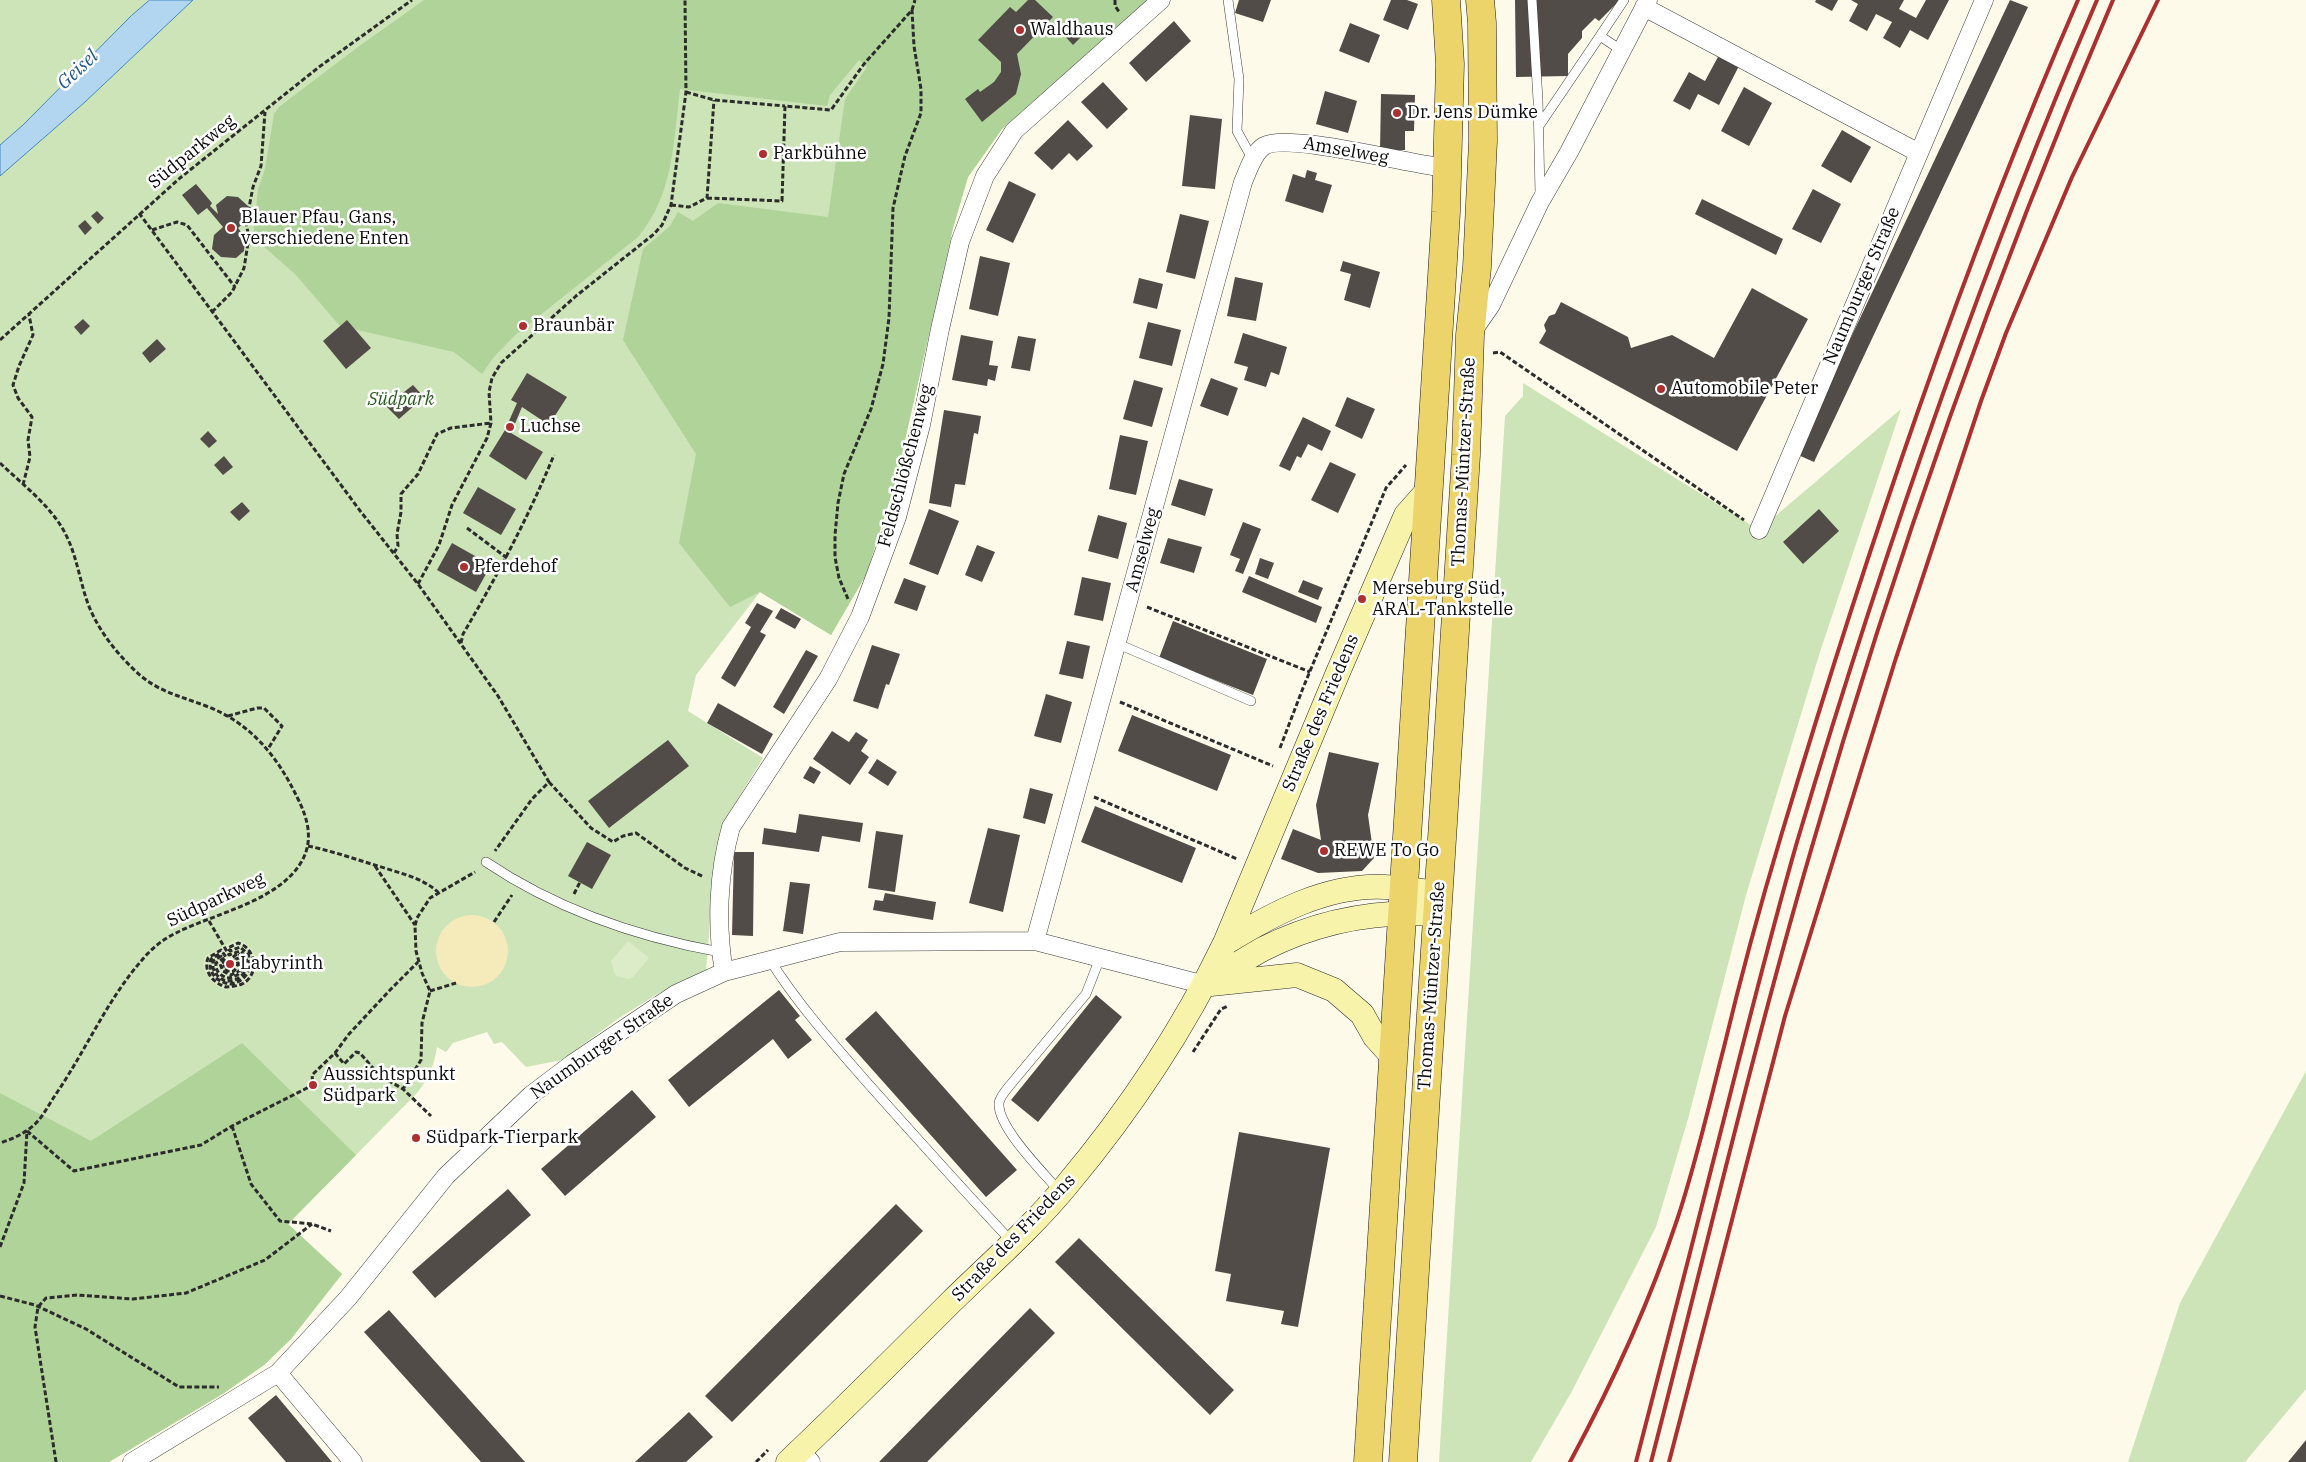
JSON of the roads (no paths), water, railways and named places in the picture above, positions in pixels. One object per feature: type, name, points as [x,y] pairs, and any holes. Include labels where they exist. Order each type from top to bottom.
[{"type":"main road","name":"Thomas-Müntzer-Straße","points":[[1368,1462],[1446,212],[1436,167],[1450,64],[1446,0]]},
{"type":"main road","name":"Thomas-Müntzer-Straße","points":[[1402,1462],[1466,455],[1470,347],[1477,267],[1483,140],[1482,23],[1480,0]]},
{"type":"street","name":"Feldschlößchenweg","points":[[724,972],[720,952],[721,886],[724,850],[731,827],[828,679],[860,617],[897,517],[920,425],[960,242],[985,176],[1020,125],[1161,0]]},
{"type":"street","name":"Naumburger Straße","points":[[1759,530],[1984,0]]},
{"type":"street","points":[[1470,347],[1492,305],[1540,202],[1569,152],[1646,4],[1919,153]]},
{"type":"street","name":"Amselweg","points":[[1035,942],[1243,182],[1253,160],[1264,146],[1296,142],[1361,152],[1436,167]]},
{"type":"street","name":"Straße des Friedens","points":[[800,1458],[1060,1192],[1136,1094],[1172,1040],[1204,985],[1224,943],[1406,515],[1429,489]]},
{"type":"street","name":"Straße des Friedens","points":[[1224,943],[1275,913],[1341,892],[1366,888],[1402,900],[1437,903]]},
{"type":"street","name":"Straße des Friedens","points":[[1204,985],[1264,949],[1320,925],[1361,916],[1402,900]]},
{"type":"street","name":"Naumburger Straße","points":[[132,1462],[278,1373],[348,1298],[446,1176],[531,1095],[572,1064],[676,994],[724,972],[840,942],[1035,942],[1204,985]]},
{"type":"street","points":[[1204,985],[1297,975],[1334,990],[1362,1014],[1375,1037],[1392,1056]]},
{"type":"street","points":[[278,1373],[353,1462]]},
{"type":"lane","points":[[1228,0],[1239,80],[1238,131],[1253,160]]},
{"type":"lane","points":[[1532,0],[1539,126],[1540,202]]},
{"type":"lane","points":[[1539,126],[1624,0]]},
{"type":"lane","points":[[1600,36],[1621,50]]},
{"type":"lane","points":[[1118,644],[1251,701]]},
{"type":"lane","points":[[486,862],[520,884],[567,908],[674,944],[720,952]]},
{"type":"lane","points":[[1060,1192],[1008,1128],[999,1105],[1000,1098],[1086,994],[1100,958]]},
{"type":"lane","points":[[770,960],[784,982],[844,1056],[941,1167],[1012,1242]]},
{"type":"water","name":"Geisel","points":[[150,0],[193,0],[85,102],[0,176],[0,145],[23,125],[131,16]]},
{"type":"railway","points":[[1570,1462],[1629,1343],[1677,1220],[1696,1156],[1773,862],[1881,519],[1917,413],[1994,205],[2078,0]]},
{"type":"railway","points":[[1636,1462],[1770,940],[1829,735],[1898,523],[1973,312],[2012,207],[2097,0]]},
{"type":"railway","points":[[1651,1462],[1789,926],[1877,634],[1912,527],[1987,314],[2113,0]]},
{"type":"railway","points":[[1669,1462],[1785,1016],[1895,661],[1981,401],[2006,333],[2072,177],[2158,0]]},
{"type":"place","name":"Waldhaus","points":[[1020,30]]},
{"type":"place","name":"Dr. Jens Dümke","points":[[1397,113]]},
{"type":"place","name":"Parkbühne","points":[[763,154]]},
{"type":"place","name":"Blauer Pfau, Gans, verschiedene Enten","points":[[231,228]]},
{"type":"place","name":"Braunbär","points":[[523,326]]},
{"type":"place","name":"Automobile Peter","points":[[1661,389]]},
{"type":"place","name":"Luchse","points":[[510,427]]},
{"type":"place","name":"Pferdehof","points":[[464,567]]},
{"type":"place","name":"Merseburg Süd, ARAL-Tankstelle","points":[[1362,599]]},
{"type":"place","name":"REWE To Go","points":[[1324,851]]},
{"type":"place","name":"Labyrinth","points":[[230,964]]},
{"type":"place","name":"Aussichtspunkt Südpark","points":[[313,1085]]},
{"type":"place","name":"Südpark-Tierpark","points":[[416,1138]]},
{"type":"park label","name":"Südpark","points":[[401,400]]}]
